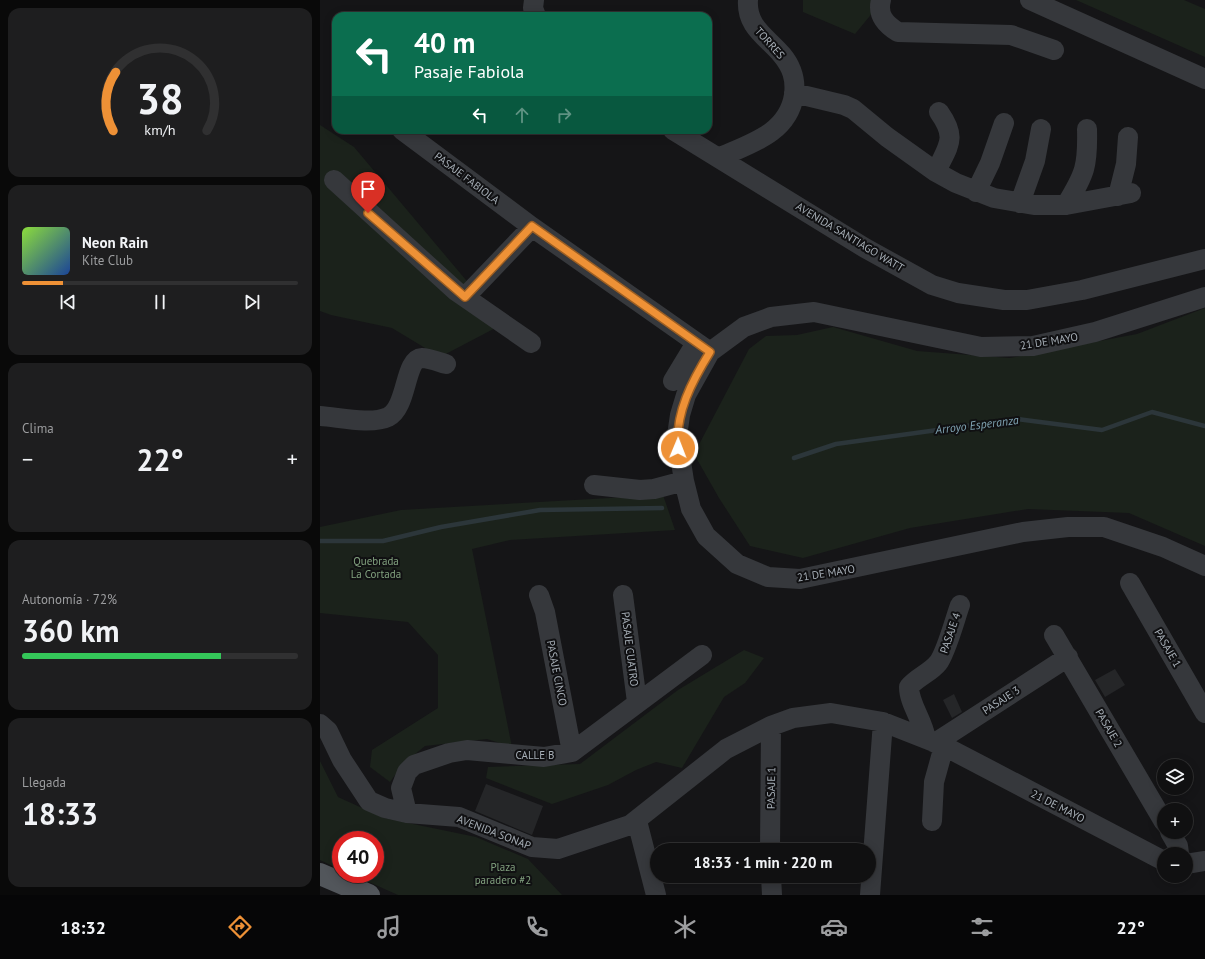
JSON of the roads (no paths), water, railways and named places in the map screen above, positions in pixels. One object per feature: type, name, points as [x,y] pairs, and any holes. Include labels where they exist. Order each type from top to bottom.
[{"type":"main road","points":[[320,874],[369,895]]},
{"type":"street","points":[[534,0],[533,8],[534,12]]},
{"type":"street","name":"TORRES","points":[[718,158],[757,142],[771,133],[784,120],[792,105],[795,80],[791,68],[781,55],[758,33],[749,16],[748,0]]},
{"type":"street","points":[[881,0],[879,8],[884,21],[898,32],[1011,35],[1054,50]]},
{"type":"street","points":[[1030,0],[1205,79]]},
{"type":"street","points":[[794,93],[844,104],[936,172],[976,192],[1020,203],[1066,205],[1124,194],[1128,137]]},
{"type":"street","points":[[936,172],[951,138],[949,126],[939,112]]},
{"type":"street","points":[[976,192],[990,163],[1004,123]]},
{"type":"street","points":[[1020,203],[1035,161],[1041,129]]},
{"type":"street","points":[[1066,205],[1082,180],[1088,155],[1087,129]]},
{"type":"street","name":"PASAJE FABIOLA","points":[[407,134],[532,226],[703,347]]},
{"type":"street","name":"AVENIDA SANTIAGO WATT","points":[[679,134],[865,248],[932,285],[970,296],[1004,300],[1052,296],[1205,260]]},
{"type":"street","name":"TORRES","points":[[740,171],[757,142]]},
{"type":"street","points":[[334,180],[380,224],[465,297],[531,343]]},
{"type":"street","points":[[465,297],[532,226]]},
{"type":"street","name":"21 DE MAYO","points":[[673,381],[703,347],[744,327],[771,317],[814,312],[981,347],[1033,346],[1095,332],[1205,297]]},
{"type":"street","name":"21 DE MAYO","points":[[703,347],[680,415],[677,436],[684,481],[691,509],[706,536],[737,564],[768,576],[800,579],[1023,532],[1068,527],[1104,527],[1163,547],[1205,566]]},
{"type":"street","points":[[320,416],[372,420],[388,417],[396,411],[401,401],[412,366],[416,360],[423,358],[446,364]]},
{"type":"street","points":[[594,485],[640,490],[684,481]]},
{"type":"street","name":"PASAJE 1","points":[[1130,583],[1205,713]]},
{"type":"street","name":"PASAJE CINCO","points":[[539,595],[544,612],[572,752]]},
{"type":"street","name":"PASAJE CUATRO","points":[[623,595],[637,702]]},
{"type":"street","name":"PASAJE 4","points":[[935,743],[924,727],[911,701],[909,686],[913,681],[933,668],[941,659],[960,605]]},
{"type":"street","name":"PASAJE 2","points":[[1054,635],[1157,810]]},
{"type":"street","name":"CALLE B","points":[[407,813],[401,788],[407,772],[414,765],[450,753],[467,750],[544,757],[572,752],[637,702],[702,655]]},
{"type":"street","name":"PASAJE 3","points":[[935,743],[1068,657]]},
{"type":"street","name":"21 DE MAYO","points":[[637,821],[726,749],[771,726],[793,718],[831,713],[883,722],[935,743],[1157,857]]},
{"type":"street","points":[[870,895],[883,722]]},
{"type":"street","name":"AVENIDA SONAP","points":[[320,724],[328,731],[342,760],[370,801],[385,808],[407,813],[458,817],[532,847],[544,849],[558,849],[582,842],[630,826],[637,821]]},
{"type":"street","name":"PASAJE 1","points":[[770,843],[771,726]]},
{"type":"street","points":[[932,821],[935,743]]},
{"type":"street","points":[[637,821],[656,895]]},
{"type":"street","points":[[1193,863],[1205,862]]},
{"type":"street","points":[[771,883],[772,895]]},
{"type":"waterway","name":"Arroyo Esperanza","points":[[794,458],[836,444],[1017,419],[1102,430],[1152,412],[1205,426]]},
{"type":"waterway","points":[[320,541],[383,541],[441,527],[540,510],[662,508]]},
{"type":"park label","name":"Quebrada La Cortada","points":[[376,567]]},
{"type":"park label","name":"Plaza paradero #2","points":[[503,873]]}]
